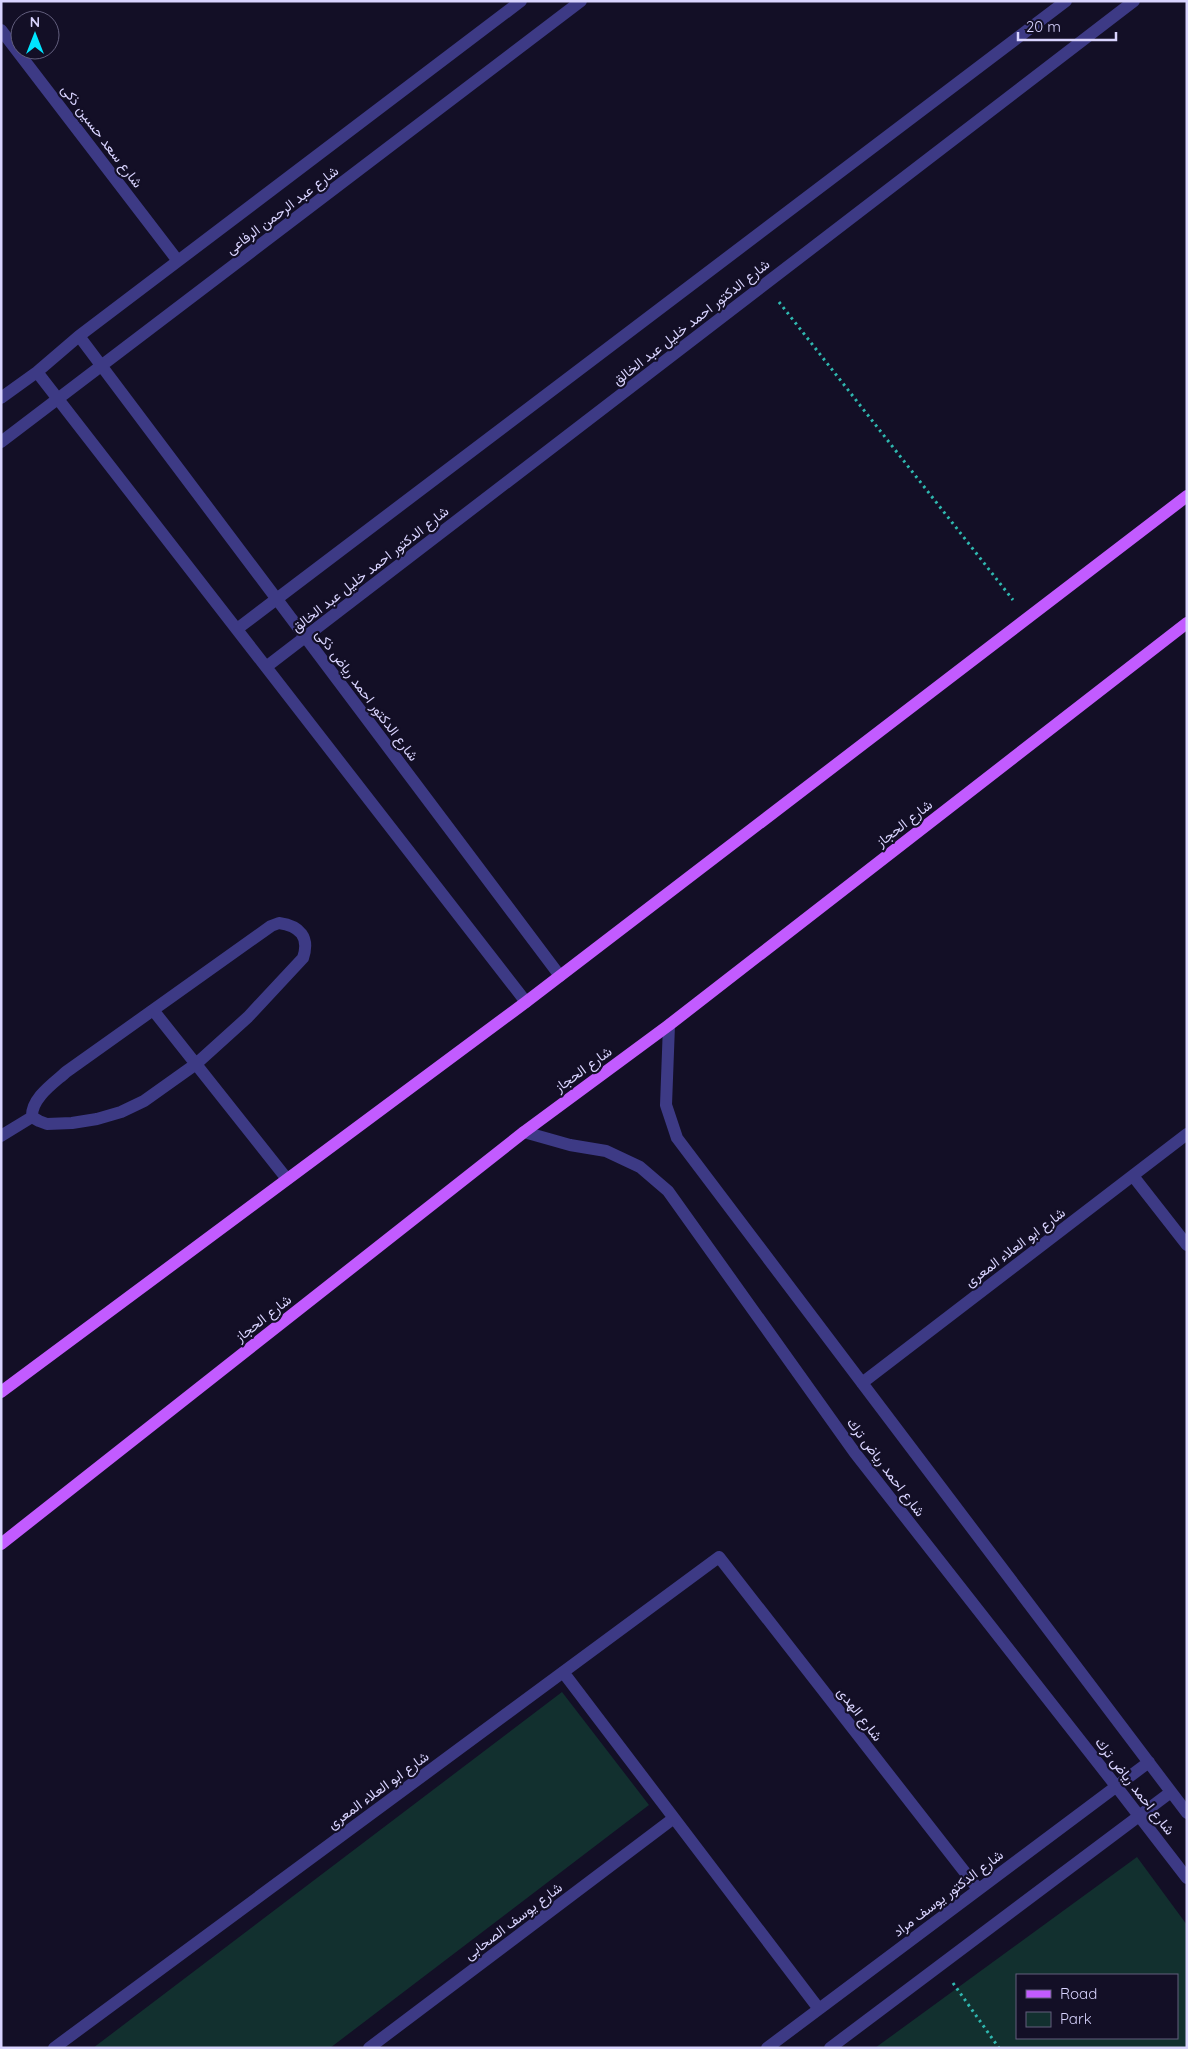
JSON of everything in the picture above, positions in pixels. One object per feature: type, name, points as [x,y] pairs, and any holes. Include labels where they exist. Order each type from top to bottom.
[{"type":"main road","points":[[1,1392],[526,1002],[1187,496]]},
{"type":"main road","name":"شارع الحجاز","points":[[3,1540],[524,1132],[669,1025],[1187,623]]},
{"type":"street","name":"شارع عبد الرحمن الرفاعى","points":[[1,398],[37,372],[79,336],[521,1]]},
{"type":"street","name":"شارع عبد الرحمن الرفاعى","points":[[1,442],[581,1]]},
{"type":"street","name":"شارع الدكتور احمد خليل عبد الخالق","points":[[237,629],[1066,1]]},
{"type":"street","name":"شارع الدكتور احمد خليل عبد الخالق","points":[[266,667],[1134,1]]},
{"type":"street","name":"شارع سعد حسين ذكى","points":[[1,30],[178,261]]},
{"type":"street","name":"شارع الدكتور احمد رياض ذكى","points":[[79,336],[560,976]]},
{"type":"street","points":[[37,372],[526,1002]]},
{"type":"street","points":[[288,924],[302,934],[306,950],[298,965],[248,1017],[196,1064],[144,1101],[121,1112],[97,1119],[59,1124],[39,1122],[32,1117],[37,1101],[66,1072],[271,926],[288,924]]},
{"type":"street","points":[[153,1010],[287,1179]]},
{"type":"street","name":"شارع احمد رياض ترك","points":[[669,1025],[666,1105],[677,1138],[1187,1813]]},
{"type":"street","points":[[1,1136],[32,1117]]},
{"type":"street","name":"شارع احمد رياض ترك","points":[[524,1132],[570,1145],[606,1151],[640,1167],[668,1192],[855,1453],[1187,1878]]},
{"type":"street","name":"شارع ابو العلاء المعرى","points":[[862,1383],[1187,1134]]},
{"type":"street","points":[[1133,1176],[1187,1245]]},
{"type":"street","name":"شارع ابو العلاء المعرى","points":[[54,2048],[719,1557]]},
{"type":"street","name":"شارع الهدى","points":[[719,1557],[978,1889]]},
{"type":"street","points":[[563,1672],[819,2009]]},
{"type":"street","name":"شارع الدكتور يوسف مراد","points":[[767,2048],[1149,1762]]},
{"type":"street","points":[[830,2048],[1171,1792]]},
{"type":"street","name":"شارع يوسف الصحابى","points":[[369,2048],[674,1818]]},
{"type":"path","points":[[765,284],[1027,618]]},
{"type":"path","points":[[940,1965],[999,2048]]},
{"type":"green space","points":[[562,1692],[649,1805],[330,2048],[93,2048]]},
{"type":"green space","points":[[1137,1857],[1187,1925],[1187,2048],[875,2048]]}]
